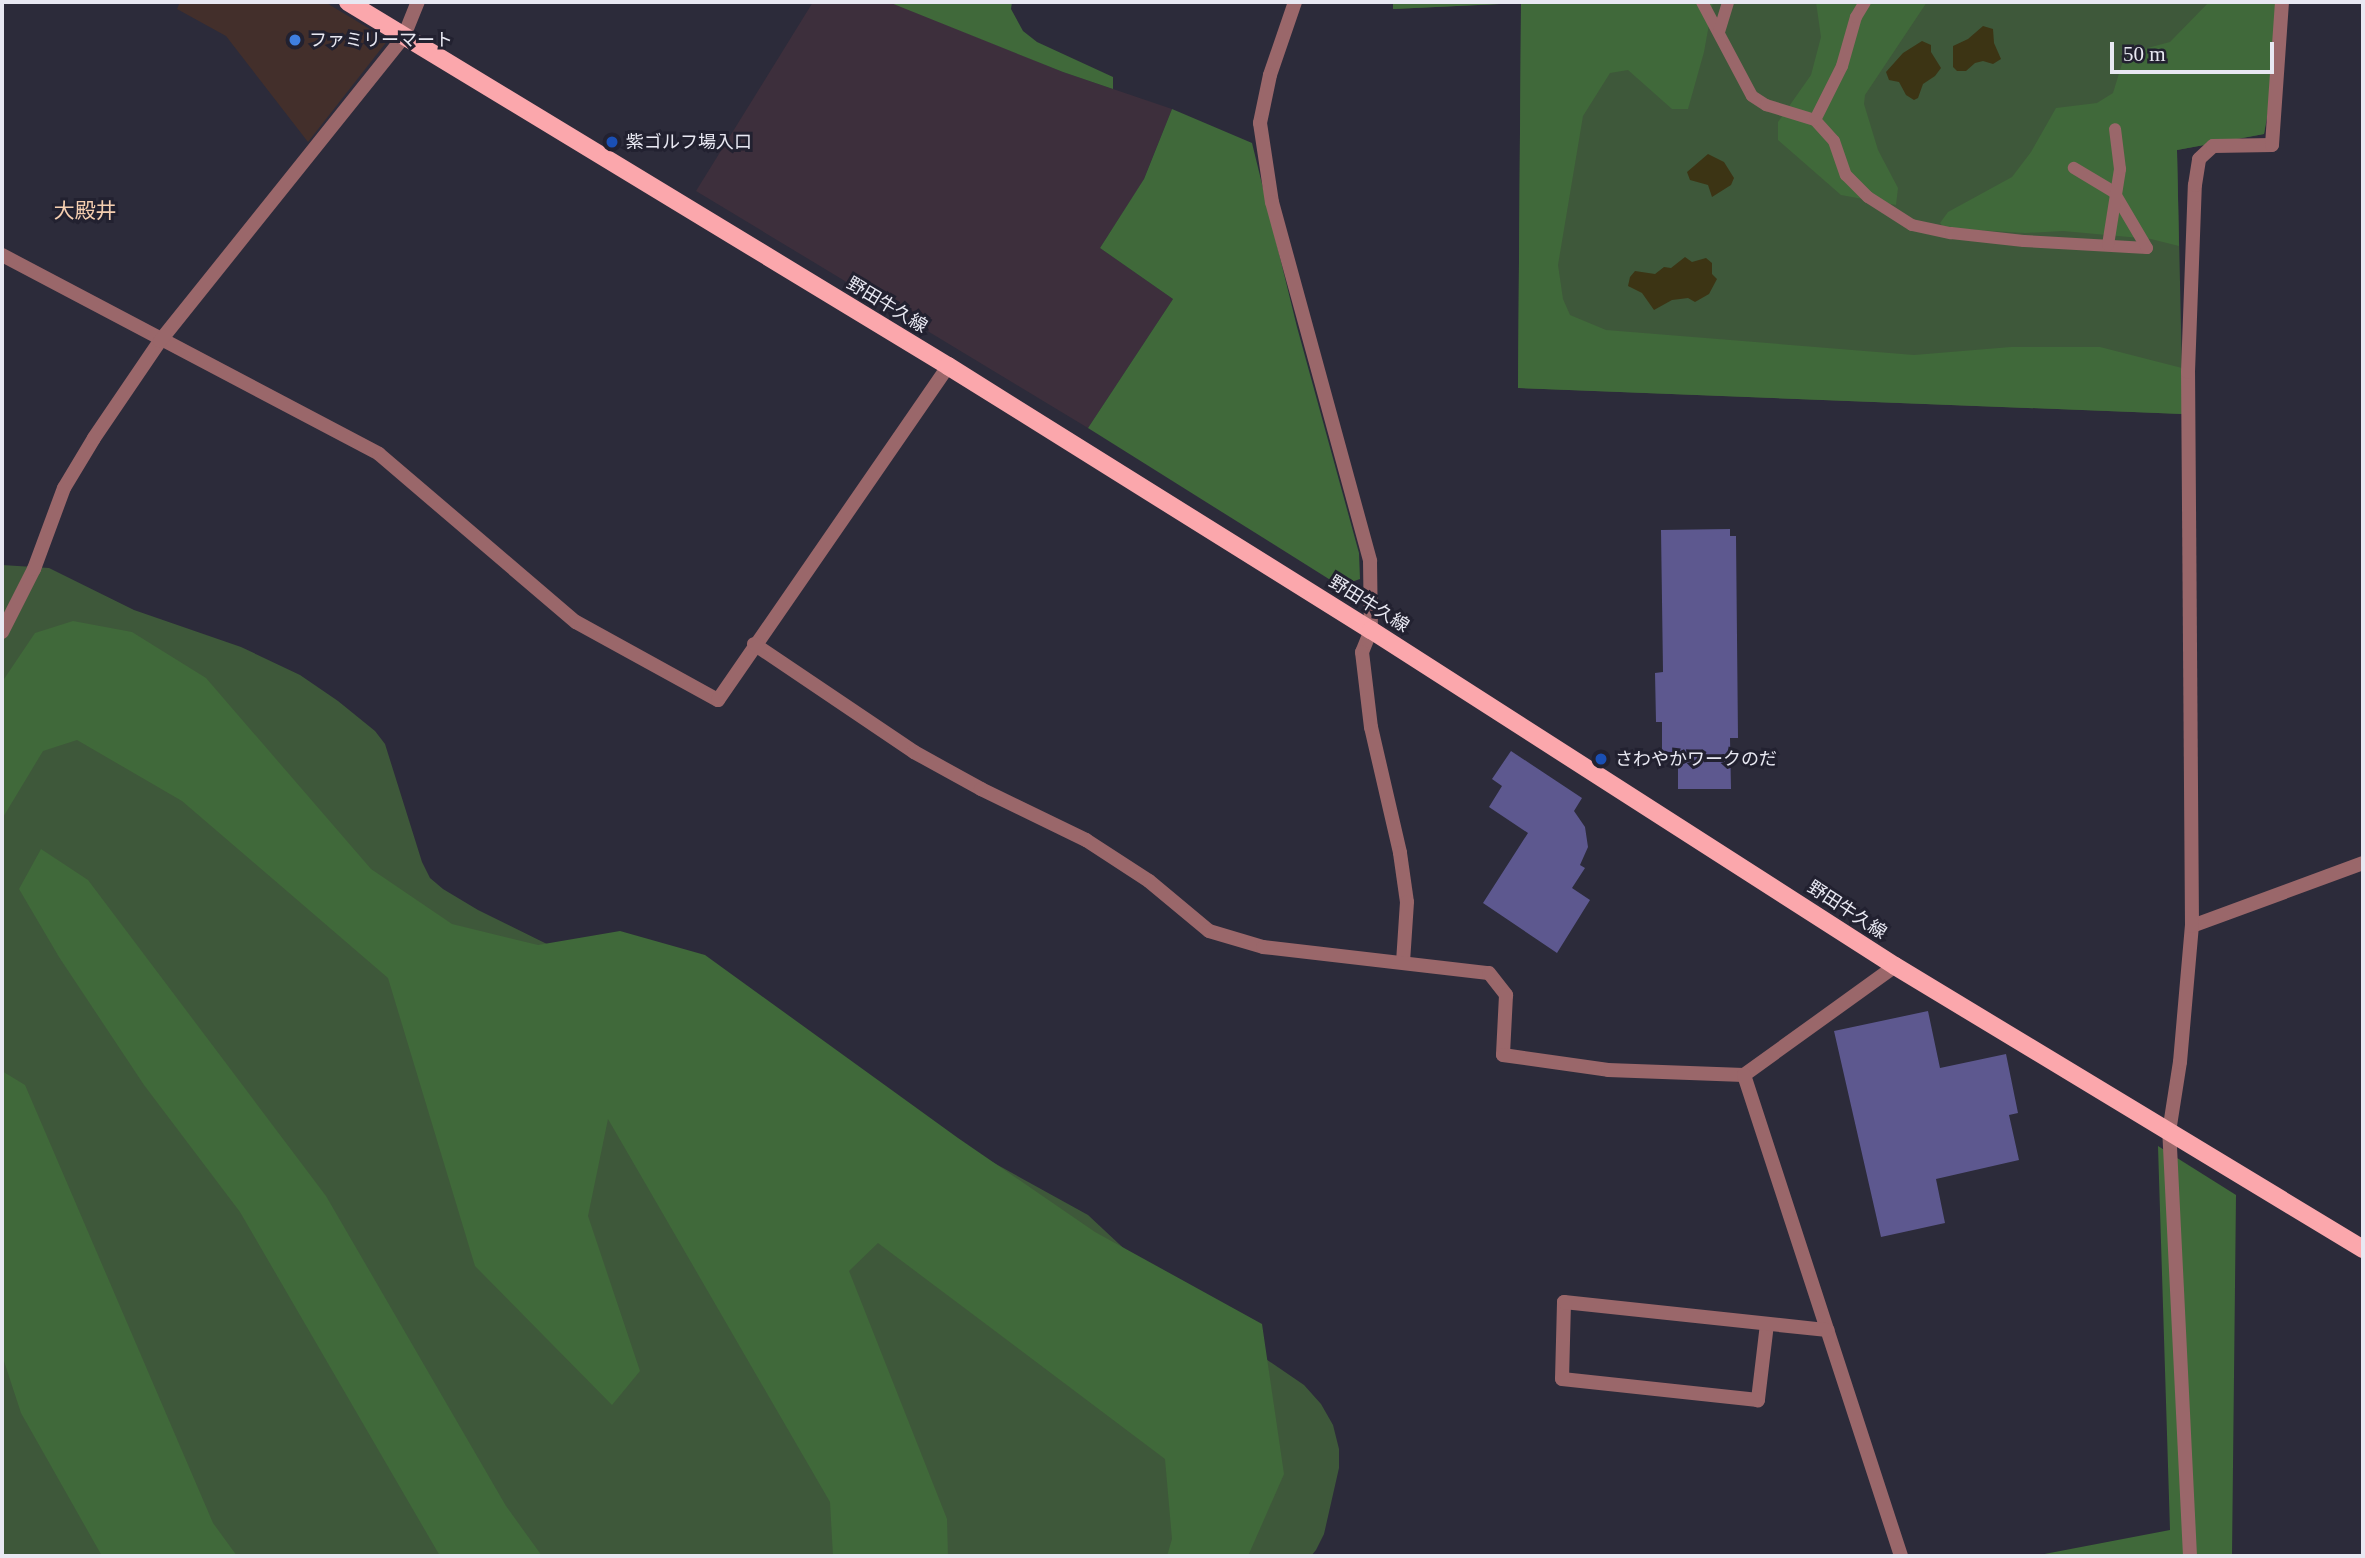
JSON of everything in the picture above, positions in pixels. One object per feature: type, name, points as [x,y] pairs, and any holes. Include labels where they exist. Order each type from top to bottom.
[{"type":"main road","name":"野田牛久線","points":[[348,2],[948,366],[1371,630],[1895,966],[2363,1249]]},
{"type":"street","points":[[2,632],[34,569],[64,488],[160,341],[404,36],[418,2]]},
{"type":"street","points":[[1295,2],[1270,75],[1260,123],[1272,202],[1370,561],[1371,630],[1362,652],[1371,727],[1400,853],[1407,902],[1403,962]]},
{"type":"street","points":[[2190,1556],[2169,1132],[2180,1062],[2192,926],[2188,372],[2195,185],[2199,159],[2213,146],[2272,145],[2282,2]]},
{"type":"street","points":[[2,255],[160,341],[379,454],[576,622],[718,700],[754,644],[948,366]]},
{"type":"street","points":[[754,644],[914,752],[981,789],[1086,840],[1149,881],[1209,931],[1264,947],[1489,973],[1506,995],[1503,1055],[1608,1070],[1744,1075],[1895,966]]},
{"type":"street","points":[[2192,926],[2363,863]]},
{"type":"street","points":[[1744,1075],[1901,1556]]},
{"type":"street","points":[[1767,1324],[1758,1400],[1562,1379],[1564,1302],[1828,1330]]},
{"type":"lane","points":[[1702,2],[1752,96],[1766,105],[1815,120],[1834,141],[1846,175],[1868,197],[1912,225],[2000,239],[2147,248],[2115,192],[2074,168]]},
{"type":"lane","points":[[1719,32],[1728,2]]},
{"type":"lane","points":[[1815,120],[1842,66],[1856,17],[1866,2]]},
{"type":"lane","points":[[2108,245],[2120,169],[2115,129]]},
{"type":"shaded area","points":[[180,2],[325,2],[388,40],[308,142],[226,36],[177,9]]},
{"type":"shaded area","points":[[813,2],[891,2],[1063,72],[1172,109],[1143,181],[1100,248],[1173,299],[1088,428],[696,191]]},
{"type":"green space","points":[[1012,2],[1011,9],[1023,31],[1037,42],[1113,77],[1113,89],[1063,72],[891,3]]},
{"type":"green space","points":[[1393,2],[2287,2],[2264,134],[2177,150],[2183,414],[1518,388],[1521,3],[1393,9]]},
{"type":"green space","points":[[1393,2],[1713,2],[1704,52],[1688,109],[1672,109],[1628,70],[1610,73],[1583,116],[1558,265],[1563,299],[1570,315],[1606,330],[1914,355],[2011,347],[2100,347],[2182,368],[2183,414],[1518,388],[1521,3],[1393,9]]},
{"type":"green space","points":[[1816,2],[1927,2],[1865,95],[1864,104],[1878,150],[1898,188],[1896,205],[1841,195],[1778,140],[1778,122],[1811,75],[1821,37]]},
{"type":"green space","points":[[2209,2],[2287,2],[2264,134],[2177,150],[2179,246],[2151,239],[2063,231],[2025,233],[1944,228],[1940,223],[1948,212],[2012,177],[2031,152],[2056,108],[2097,103],[2113,93],[2125,54],[2170,42]]},
{"type":"green space","points":[[1172,109],[1252,143],[1297,327],[1359,553],[1360,579],[1340,586],[1088,428],[1173,299],[1100,248],[1144,179]]},
{"type":"green space","points":[[2,565],[49,568],[134,610],[241,647],[300,675],[375,731],[385,744],[422,862],[430,878],[443,889],[478,910],[729,1034],[938,1132],[1088,1215],[1178,1299],[1304,1385],[1321,1404],[1333,1425],[1339,1449],[1339,1468],[1324,1534],[1316,1550],[1311,1556],[2,1556]]},
{"type":"green space","points":[[73,621],[132,632],[206,678],[371,869],[452,924],[538,945],[620,931],[705,955],[958,1138],[1095,1232],[1262,1324],[1284,1474],[1248,1556],[1167,1556],[1172,1539],[1165,1459],[878,1243],[849,1271],[947,1519],[948,1556],[833,1556],[830,1502],[608,1119],[588,1216],[640,1371],[612,1405],[475,1266],[388,978],[182,801],[77,740],[43,751],[2,819],[2,682],[35,633]]},
{"type":"green space","points":[[41,849],[88,880],[326,1196],[506,1506],[542,1556],[440,1556],[240,1212],[144,1085],[59,957],[19,889]]},
{"type":"green space","points":[[2,1071],[25,1085],[213,1523],[237,1556],[102,1556],[21,1413],[2,1355]]},
{"type":"green space","points":[[2158,1146],[2236,1195],[2232,1556],[2034,1556],[2170,1530]]},
{"type":"sand","points":[[1983,26],[1993,29],[1994,43],[2001,59],[1993,64],[1983,61],[1975,63],[1966,71],[1957,71],[1953,67],[1953,46],[1968,39]]},
{"type":"sand","points":[[1922,41],[1931,45],[1931,52],[1941,68],[1923,84],[1918,98],[1914,100],[1906,95],[1899,82],[1889,80],[1886,72],[1903,53]]},
{"type":"sand","points":[[1708,154],[1724,162],[1734,178],[1731,185],[1712,197],[1708,185],[1690,180],[1687,172]]},
{"type":"sand","points":[[1685,257],[1692,262],[1706,258],[1712,263],[1712,274],[1717,279],[1709,294],[1695,302],[1688,298],[1672,300],[1654,310],[1642,293],[1628,286],[1635,271],[1655,274],[1664,267],[1671,268]]},
{"type":"building","points":[[1730,529],[1730,536],[1736,536],[1738,738],[1730,738],[1731,789],[1678,789],[1678,755],[1662,755],[1662,722],[1656,722],[1655,673],[1663,672],[1661,530]]},
{"type":"building","points":[[1511,751],[1582,798],[1574,811],[1585,827],[1588,847],[1580,865],[1585,868],[1572,888],[1590,900],[1557,953],[1483,903],[1528,833],[1489,807],[1502,786],[1492,779]]},
{"type":"building","points":[[1928,1011],[1940,1068],[2006,1054],[2018,1113],[2009,1115],[2019,1160],[1936,1179],[1945,1223],[1881,1237],[1834,1031]]},
{"type":"place","name":"ファミリーマート","points":[[295,40]]},
{"type":"place","name":"紫ゴルフ場入口","points":[[612,142]]},
{"type":"place","name":"さわやかワークのだ","points":[[1601,759]]},
{"type":"district","name":"大殿井","points":[[85,211]]}]
